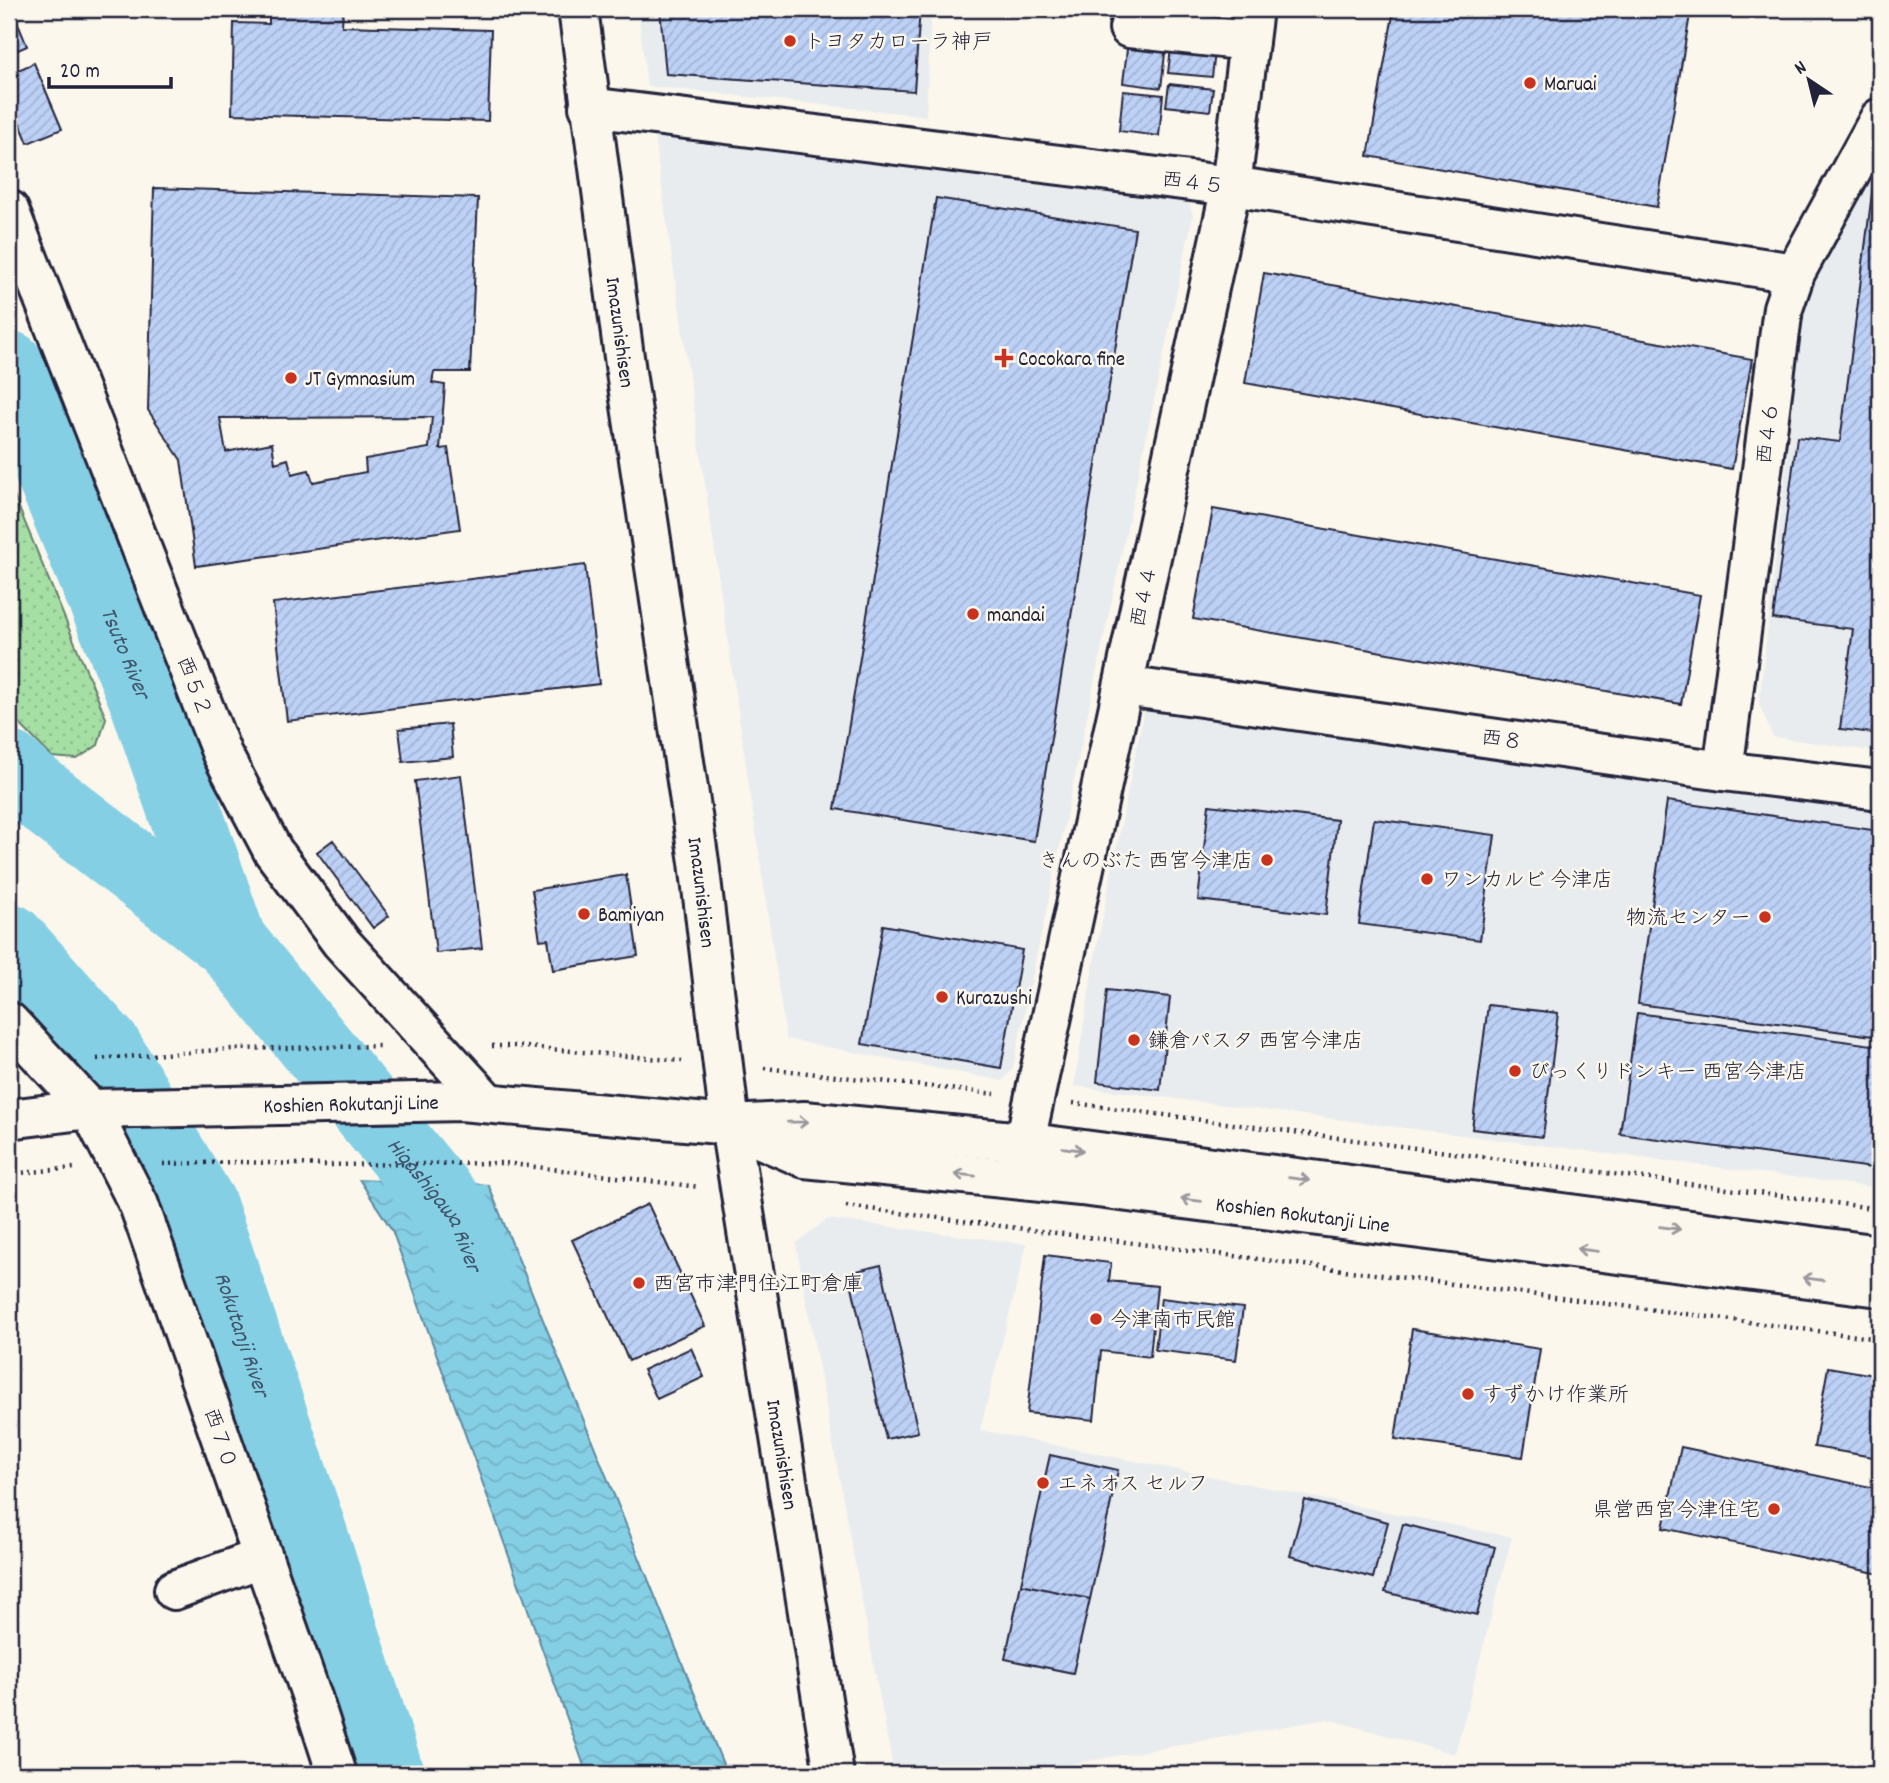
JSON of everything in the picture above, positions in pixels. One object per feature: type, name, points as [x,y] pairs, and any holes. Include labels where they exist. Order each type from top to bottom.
[{"type":"street","name":"Imazunishisen","points":[[578,9],[626,372],[699,862],[730,1125],[834,1774]]},
{"type":"street","points":[[1129,28],[1251,25]]},
{"type":"street","name":"西４４","points":[[1017,1180],[1023,1142],[1231,186],[1251,25]]},
{"type":"street","name":"西４５","points":[[589,107],[1231,186],[1795,273]]},
{"type":"street","name":"西４６","points":[[1723,771],[1783,308],[1795,273],[1880,118]]},
{"type":"street","name":"西５２","points":[[9,210],[222,754],[273,851],[341,942],[473,1101]]},
{"type":"street","name":"西８","points":[[1124,686],[1723,771],[1880,790]]},
{"type":"street","points":[[9,1022],[90,1109]]},
{"type":"street","name":"Koshien Rokutanji Line","points":[[9,1119],[90,1109],[473,1101],[730,1125],[804,1122],[1023,1142],[1880,1255]]},
{"type":"street","name":"西７０","points":[[90,1109],[139,1205],[337,1774]]},
{"type":"street","name":"Koshien Rokutanji Line","points":[[730,1125],[805,1158],[1017,1180],[1880,1287]]},
{"type":"street","points":[[174,1590],[263,1557]]},
{"type":"path","points":[[96,1059],[232,1049],[396,1046]]},
{"type":"path","points":[[152,1164],[503,1163],[740,1192]]},
{"type":"path","points":[[836,1205],[1880,1339]]},
{"type":"shaded area","name":"トヨタカローラ神戸","points":[[638,9],[931,9],[926,116],[647,86]]},
{"type":"shaded area","points":[[654,135],[1187,197],[1193,215],[1013,1068],[1003,1081],[786,1039]]},
{"type":"shaded area","points":[[1880,152],[1880,752],[1773,737],[1759,704],[1807,282]]},
{"type":"shaded area","points":[[1144,710],[1604,774],[1880,809],[1880,1188],[1074,1086],[1093,966]]},
{"type":"shaded area","name":"エネオス セルフ","points":[[827,1219],[1027,1244],[980,1430],[1512,1537],[1455,1754],[1327,1719],[1014,1774],[894,1774],[796,1244]]},
{"type":"green space","points":[[9,484],[106,718],[98,745],[77,759],[52,757],[9,713]]},
{"type":"water","points":[[359,1179],[488,1184],[727,1774],[587,1774],[392,1230]]},
{"type":"pier","points":[[360,1176],[488,1181],[492,1184],[356,1179]]},
{"type":"building","points":[[9,9],[12,9],[27,46],[9,54]]},
{"type":"building","points":[[269,9],[343,9],[342,26],[491,30],[488,121],[232,114],[234,23],[269,24]]},
{"type":"building","name":"トヨタカローラ神戸","points":[[660,9],[920,9],[914,91],[666,74]]},
{"type":"building","points":[[1165,9],[1188,9],[1187,22],[1164,20]]},
{"type":"building","points":[[1195,9],[1222,9],[1220,28],[1194,26]]},
{"type":"building","name":"Maruai","points":[[1394,9],[1691,9],[1657,207],[1368,156]]},
{"type":"building","points":[[1128,41],[1166,45],[1161,88],[1123,83]]},
{"type":"building","points":[[1171,48],[1215,52],[1212,77],[1168,73]]},
{"type":"building","points":[[34,63],[62,129],[28,143],[9,97],[9,74]]},
{"type":"building","points":[[1169,84],[1213,89],[1210,111],[1166,106]]},
{"type":"building","points":[[1123,91],[1163,95],[1159,136],[1119,131]]},
{"type":"building","points":[[1880,171],[1880,673],[1872,733],[1840,729],[1853,629],[1773,619],[1797,437],[1840,442],[1874,178]]},
{"type":"building","name":"JT Gymnasium","points":[[154,188],[478,198],[470,372],[434,372],[432,383],[445,385],[440,449],[448,448],[460,529],[196,566],[181,460],[148,410]],"holes":[[[432,417],[429,448],[365,459],[366,472],[313,482],[309,470],[292,474],[288,459],[275,463],[272,443],[226,452],[220,418]]]},
{"type":"building","points":[[936,198],[1135,229],[1034,841],[835,809]]},
{"type":"building","points":[[1264,273],[1752,359],[1732,469],[1245,383]]},
{"type":"building","points":[[1213,509],[1700,595],[1681,704],[1193,619]]},
{"type":"building","points":[[585,565],[599,684],[287,721],[273,603]]},
{"type":"building","points":[[450,724],[453,757],[403,762],[399,729]]},
{"type":"building","points":[[461,775],[482,948],[436,953],[415,781]]},
{"type":"building","name":"物流センター","points":[[1667,801],[1880,831],[1880,1037],[1638,1004]]},
{"type":"building","name":"きんのぶた 西宮今津店","points":[[1209,805],[1337,820],[1326,915],[1198,900]]},
{"type":"building","name":"ワンカルビ 今津店","points":[[1374,819],[1495,835],[1480,940],[1359,924]]},
{"type":"building","points":[[333,840],[389,916],[373,928],[317,852]]},
{"type":"building","name":"Bamiyan","points":[[626,875],[638,956],[553,970],[548,939],[540,940],[532,890]]},
{"type":"building","name":"Kurazushi","points":[[883,925],[1022,950],[1001,1068],[862,1044]]},
{"type":"building","name":"鎌倉パスタ 西宮今津店","points":[[1107,990],[1170,997],[1160,1090],[1097,1082]]},
{"type":"building","name":"びっくりドンキー 西宮今津店","points":[[1488,1005],[1558,1013],[1543,1137],[1472,1129]]},
{"type":"building","points":[[1637,1013],[1880,1046],[1880,1169],[1620,1134]]},
{"type":"building","name":"西宮市津門住江町倉庫","points":[[648,1204],[705,1326],[629,1361],[572,1240]]},
{"type":"building","name":"今津南市民館","points":[[1045,1255],[1111,1263],[1109,1281],[1157,1286],[1150,1357],[1101,1351],[1094,1420],[1027,1413]]},
{"type":"building","points":[[881,1265],[918,1432],[886,1439],[849,1273]]},
{"type":"building","points":[[1161,1298],[1243,1308],[1236,1360],[1155,1350]]},
{"type":"building","name":"すずかけ作業所","points":[[1412,1329],[1540,1349],[1523,1457],[1395,1439]]},
{"type":"building","points":[[691,1348],[704,1377],[657,1399],[643,1370]]},
{"type":"building","points":[[1828,1367],[1880,1376],[1880,1419],[1873,1457],[1814,1447]]},
{"type":"building","name":"県営西宮今津住宅","points":[[1681,1447],[1880,1489],[1880,1574],[1663,1528]]},
{"type":"building","points":[[1050,1455],[1118,1470],[1090,1599],[1021,1584]]},
{"type":"building","points":[[1305,1500],[1388,1522],[1373,1578],[1290,1556]]},
{"type":"building","points":[[1403,1524],[1495,1547],[1477,1615],[1385,1592]]},
{"type":"building","points":[[1021,1584],[1090,1599],[1073,1673],[1005,1659]]},
{"type":"waterway","name":"Tsuto River","points":[[9,368],[146,699],[230,942]]},
{"type":"waterway","name":"Higashigawa River","points":[[9,768],[230,942],[457,1218],[476,1270]]},
{"type":"waterway","name":"Rokutanji River","points":[[9,940],[105,1048],[200,1206],[311,1535],[387,1774]]},
{"type":"place","name":"トヨタカローラ神戸","points":[[790,41]]},
{"type":"place","name":"Maruai","points":[[1530,83]]},
{"type":"place","name":"Cocokara fine","points":[[1004,358]]},
{"type":"place","name":"JT Gymnasium","points":[[291,378]]},
{"type":"place","name":"mandai","points":[[973,614]]},
{"type":"place","name":"きんのぶた 西宮今津店","points":[[1267,860]]},
{"type":"place","name":"ワンカルビ 今津店","points":[[1427,879]]},
{"type":"place","name":"Bamiyan","points":[[584,914]]},
{"type":"place","name":"物流センター","points":[[1765,917]]},
{"type":"place","name":"Kurazushi","points":[[942,997]]},
{"type":"place","name":"鎌倉パスタ 西宮今津店","points":[[1134,1040]]},
{"type":"place","name":"びっくりドンキー 西宮今津店","points":[[1515,1071]]},
{"type":"place","name":"西宮市津門住江町倉庫","points":[[639,1283]]},
{"type":"place","name":"今津南市民館","points":[[1096,1319]]},
{"type":"place","name":"すずかけ作業所","points":[[1468,1394]]},
{"type":"place","name":"エネオス セルフ","points":[[1043,1483]]},
{"type":"place","name":"県営西宮今津住宅","points":[[1774,1509]]}]
